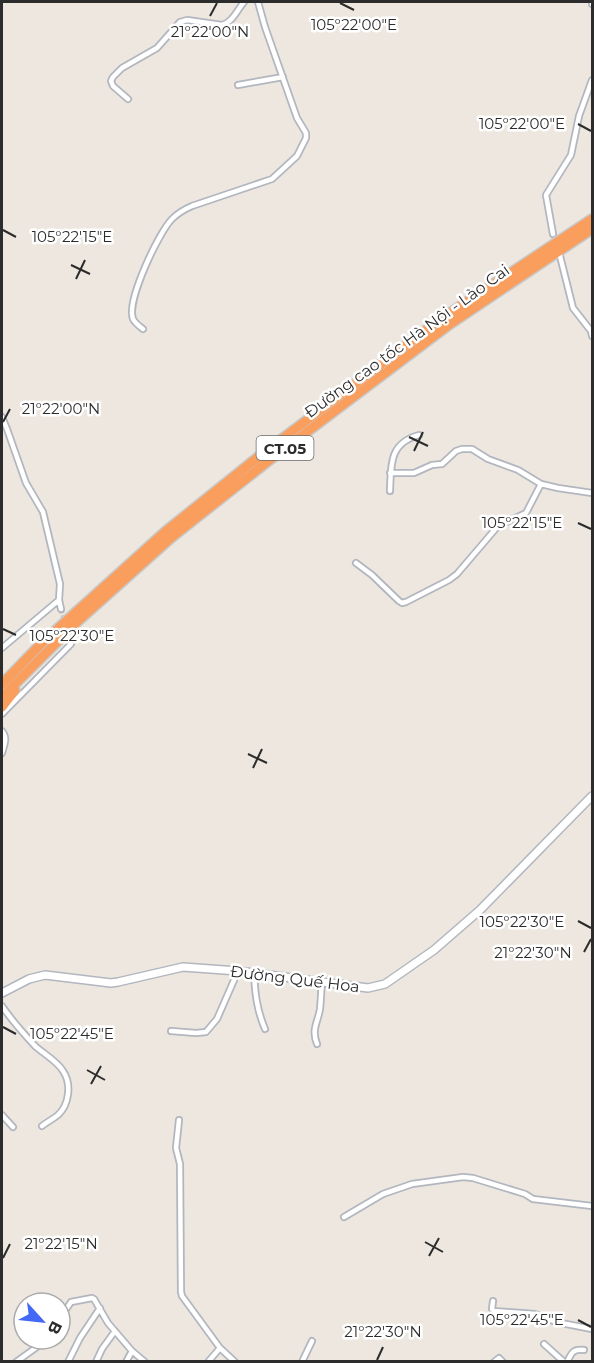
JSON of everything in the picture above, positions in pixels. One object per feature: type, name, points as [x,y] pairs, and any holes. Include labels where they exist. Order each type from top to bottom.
[{"type":"highway","name":"Đường cao tốc Hà Nội - Lào Cai","points":[[2,684],[72,614],[166,531],[262,454],[441,319],[592,219]]},
{"type":"highway","name":"Đường cao tốc Hà Nội - Lào Cai","points":[[2,697],[78,621],[172,537],[450,324],[592,229]]},
{"type":"highway","points":[[2,707],[40,659]]},
{"type":"street","points":[[128,99],[113,86],[111,81],[117,72],[157,48],[180,22],[187,20],[222,25],[231,20],[244,2]]},
{"type":"street","points":[[143,329],[133,319],[132,307],[153,248],[167,224],[188,207],[272,179],[299,154],[304,145],[306,133],[297,118],[258,2]]},
{"type":"street","points":[[238,85],[283,77]]},
{"type":"street","points":[[553,234],[546,195],[572,155],[579,116],[592,80]]},
{"type":"street","points":[[560,256],[573,308],[592,333]]},
{"type":"street","points":[[2,417],[26,483],[44,512],[60,584],[61,609]]},
{"type":"street","points":[[390,491],[390,473],[396,450],[409,438],[419,435]]},
{"type":"street","points":[[390,473],[409,474],[432,465],[442,464],[456,451],[467,448],[518,470],[541,484],[592,493]]},
{"type":"street","points":[[356,563],[399,601],[406,602],[457,574],[498,526],[526,513],[541,484]]},
{"type":"street","points":[[2,648],[59,600]]},
{"type":"street","points":[[2,714],[71,644],[67,632]]},
{"type":"street","points":[[2,731],[5,737],[2,753]]},
{"type":"street","name":"Đường Quế Hoa","points":[[2,993],[29,979],[45,975],[111,983],[183,967],[238,971],[368,988],[385,984],[434,950],[480,910],[592,796]]},
{"type":"street","points":[[171,1031],[196,1034],[206,1032],[217,1019],[238,971]]},
{"type":"street","points":[[254,973],[255,994],[265,1029]]},
{"type":"street","points":[[317,1044],[314,1035],[320,1010],[322,983]]},
{"type":"street","points":[[2,1006],[15,1025],[63,1071],[68,1085],[63,1110],[42,1126]]},
{"type":"street","points":[[2,1115],[13,1127]]},
{"type":"street","points":[[179,1120],[176,1148],[180,1164],[181,1292],[220,1348],[236,1362]]},
{"type":"street","points":[[344,1217],[383,1194],[412,1184],[463,1177],[525,1194],[533,1199],[592,1206]]},
{"type":"street","points":[[72,1303],[92,1298],[97,1302],[108,1323],[132,1351],[145,1362]]},
{"type":"street","points":[[493,1301],[494,1311],[536,1314],[556,1322],[592,1329]]},
{"type":"street","points":[[68,1362],[80,1338],[100,1308]]},
{"type":"street","points":[[96,1362],[115,1331]]},
{"type":"street","points":[[302,1362],[312,1341]]},
{"type":"street","points":[[544,1344],[565,1362],[577,1349],[584,1350]]},
{"type":"street","points":[[208,1362],[220,1348]]},
{"type":"street","points":[[19,1361],[32,1351]]},
{"type":"street","points":[[126,1362],[132,1351]]},
{"type":"street","points":[[494,1362],[499,1358],[503,1362]]},
{"type":"tunnel","points":[[61,609],[65,623]]}]
